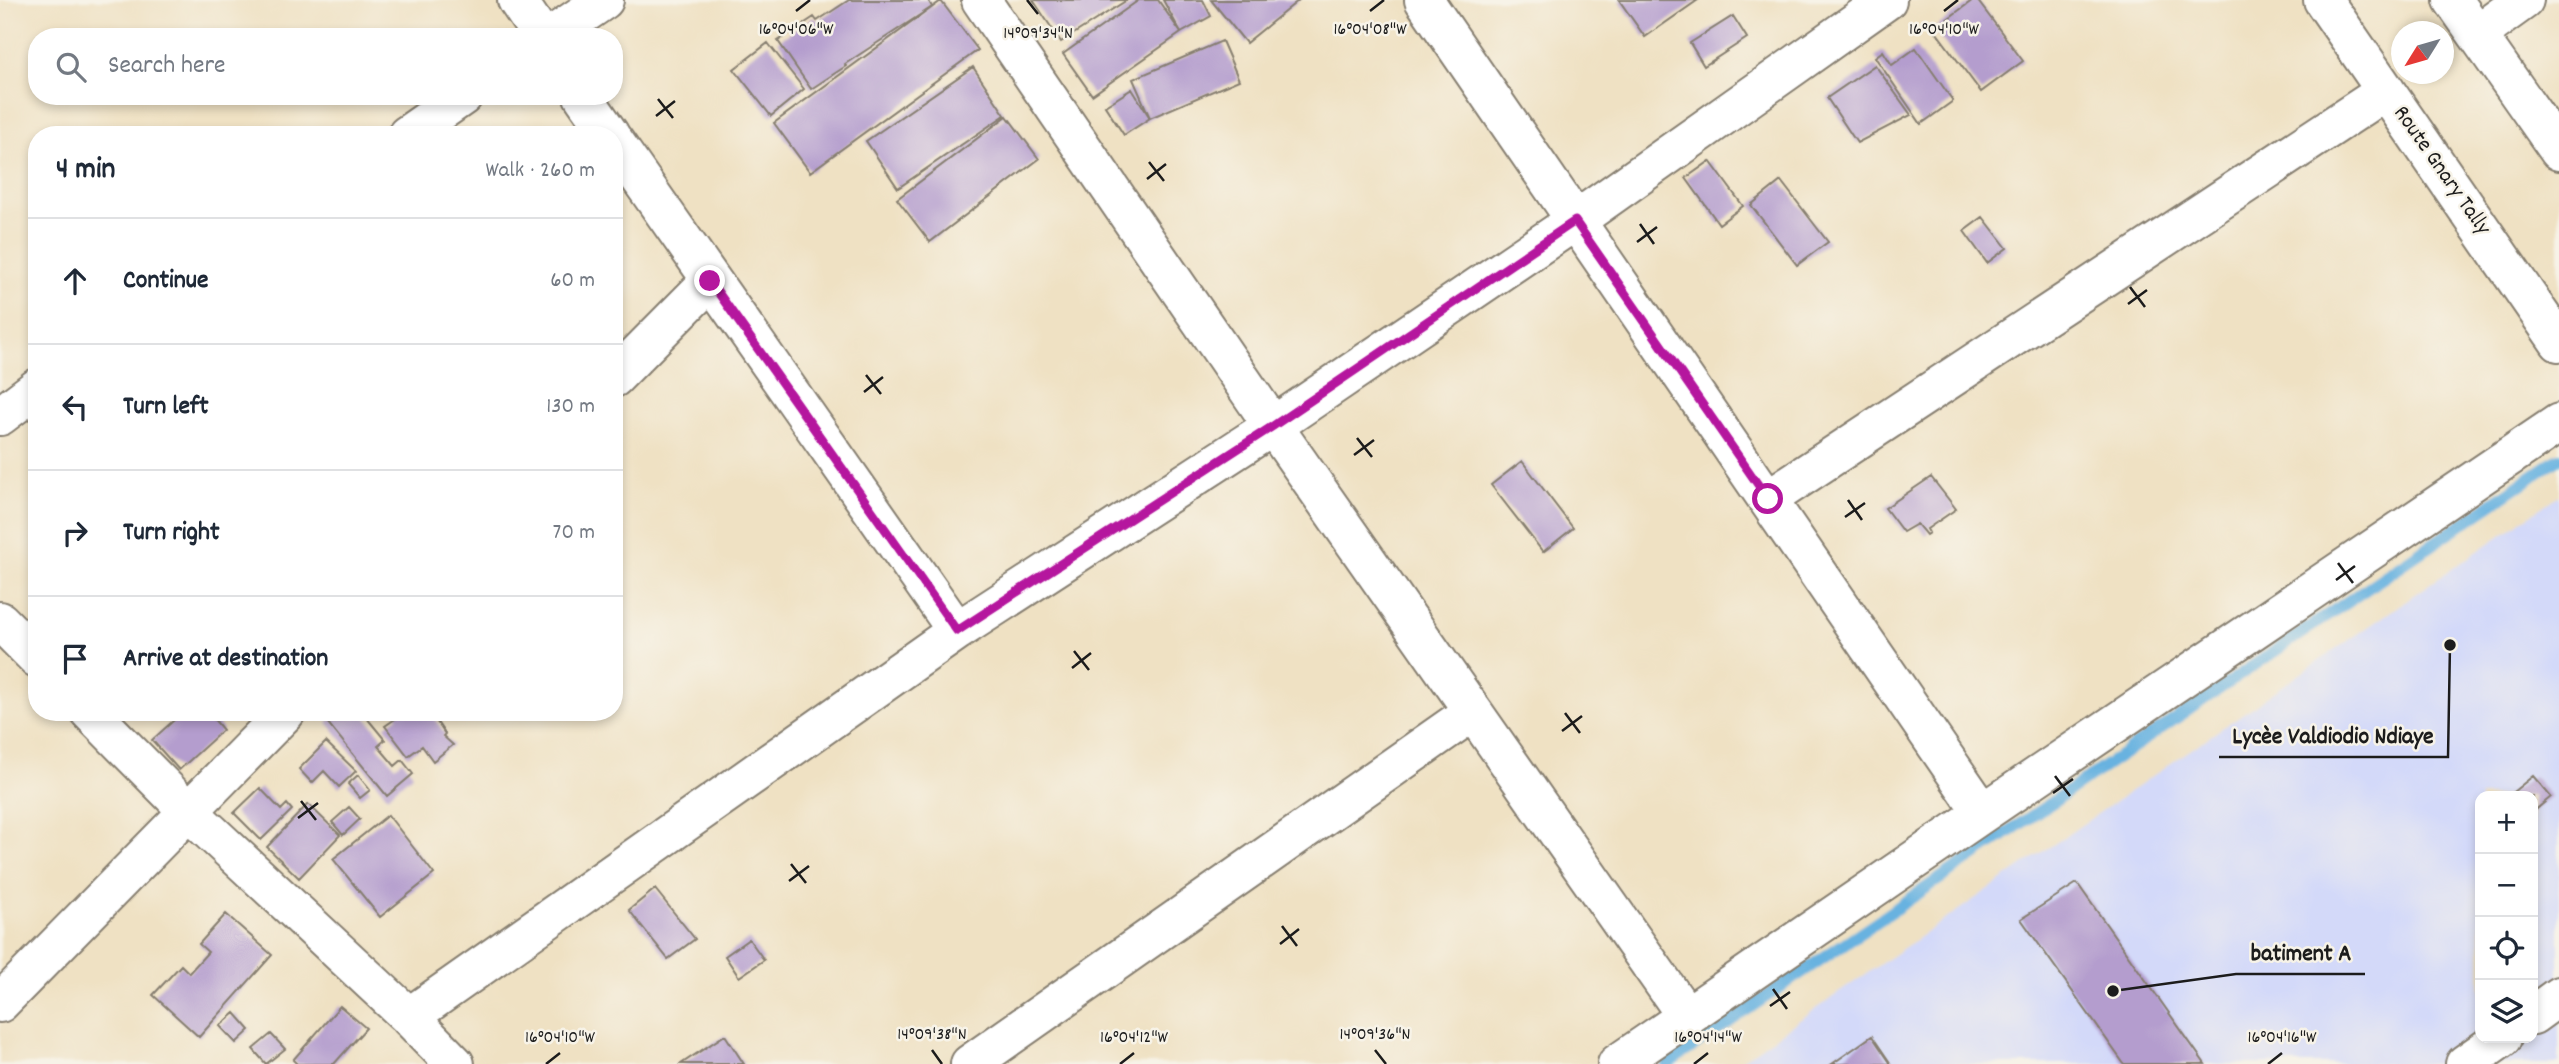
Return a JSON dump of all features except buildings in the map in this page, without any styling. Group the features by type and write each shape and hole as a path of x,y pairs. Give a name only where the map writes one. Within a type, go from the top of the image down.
{"street":[{"path":"517,0 536,28"},
{"path":"563,28 604,0"},
{"path":"981,0 1273,426 1687,1017"},
{"path":"1424,0 1983,813"},
{"path":"409,1017 957,631 1273,426 1575,221 1887,0"},
{"name":"Route Gnary Tally","path":"2323,0 2559,342"},
{"path":"2453,0 2559,151"},
{"path":"2477,34 2524,0"},
{"path":"1768,499 2386,91"},
{"path":"420,126 450,105"},
{"path":"589,105 604,126"},
{"path":"623,154 957,631"},
{"path":"623,369 710,281"},
{"path":"1617,1064 2559,424"},
{"path":"0,621 28,649"},
{"path":"970,1064 1472,712"},
{"path":"99,721 189,812 409,1017 455,1064"},
{"path":"0,1003 277,721"},
{"path":"2538,1012 2559,996"},
{"path":"2465,1064 2504,1048"}],"shaded area":[{"path":"2559,495 2559,1064 1736,1064"}],"waterway":[{"path":"1667,1064 2559,458"}],"place":[{"name":"Lycèe Valdiodio Ndiaye","path":"2450,645"},
{"name":"batiment A","path":"2113,991"}],"route":[{"path":"710,281 957,631 1273,426 1575,221 1768,499"}]}
